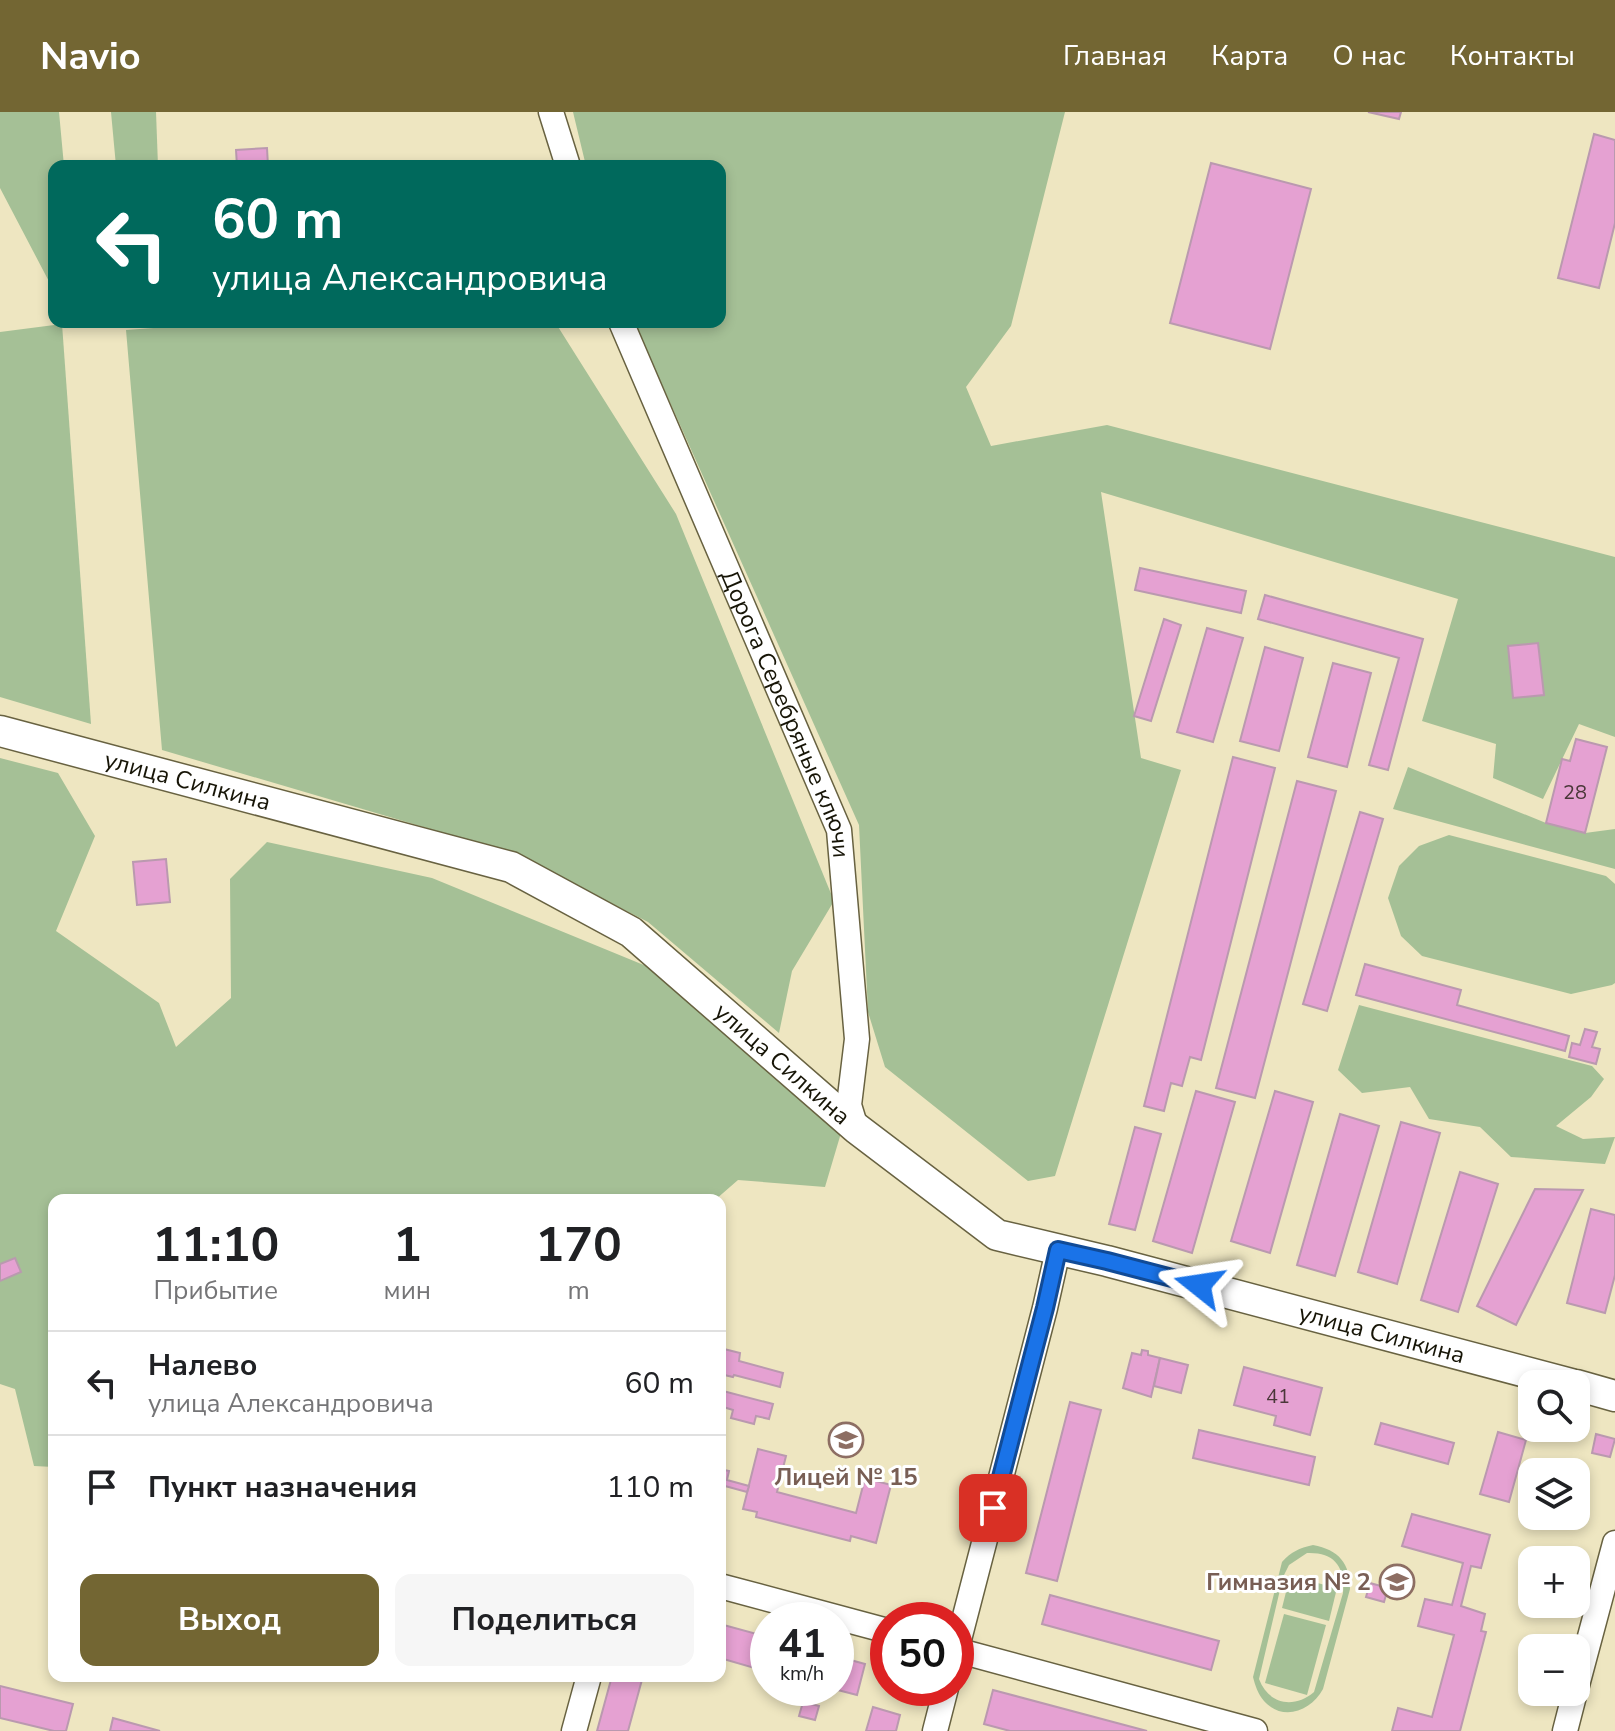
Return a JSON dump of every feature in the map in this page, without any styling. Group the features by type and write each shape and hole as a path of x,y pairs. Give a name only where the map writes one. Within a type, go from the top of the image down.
{"main road":[{"name":"улица Силкина","path":"0,731 511,867 631,932 856,1128 997,1235 1107,1261 1518,1370"},
{"name":"улица Силкина","path":"1590,1389 1615,1396"}],"street":[{"path":"551,112 566,160"},
{"name":"Дорога Серебряные ключи","path":"624,328 839,830 857,1039 849,1105 856,1128"},
{"path":"968,1602 1058,1250"},
{"path":"1590,1637 1615,1543"},
{"path":"726,1588 870,1626"},
{"path":"974,1655 1255,1731"},
{"path":"574,1731 587,1682"},
{"path":"935,1731 941,1706"},
{"path":"1565,1731 1572,1706"}],"green space":[{"path":"0,112 59,112 63,160 48,160 48,280 0,188"},
{"path":"111,112 156,112 158,160 115,160"},
{"path":"573,112 1065,112 1011,326 966,387 991,446 1107,425 1615,557 1615,737 1579,724 1543,799 1493,778 1496,744 1422,721 1458,599 1101,492 1141,758 1181,770 1055,1176 1028,1181 885,1067 868,1012 859,825 637,328 726,328 726,160 585,160"},
{"path":"48,326 62,328 91,724 0,697 0,332"},
{"path":"559,328 676,514 834,901 792,971 779,1033 648,922 515,854 162,750 126,330"},
{"path":"0,758 58,773 95,836 56,931 159,1003 176,1047 231,998 230,879 267,842 432,878 651,968 841,1133 825,1187 738,1180 722,1194 48,1194 48,1467 34,1466 15,1389 0,1384"},
{"path":"1408,767 1546,823 1585,833 1615,829 1615,869 1393,809"},
{"path":"1449,835 1606,876 1615,884 1615,983 1571,994 1422,956 1401,936 1388,898 1399,866 1419,846"},
{"path":"1359,1005 1592,1066 1604,1079 1591,1097 1556,1126 1583,1139 1615,1137 1605,1164 1511,1157 1480,1127 1429,1119 1410,1087 1362,1093 1338,1070"},
{"path":"1313,1545 1330,1550 1341,1559 1348,1572 1350,1589 1323,1689 1304,1708 1280,1711 1264,1701 1253,1677 1282,1562 1299,1549","holes":["1307,1553 1331,1558 1340,1569 1343,1593 1314,1692 1298,1701 1283,1702 1269,1694 1259,1679 1283,1577 1289,1565"]},
{"path":"1290,1576 1337,1588 1329,1621 1282,1608"},
{"path":"1284,1614 1326,1625 1307,1695 1265,1683"}],"building":[{"path":"1368,112 1401,112 1399,119"},
{"path":"1594,134 1615,140 1615,223 1599,288 1558,278"},
{"path":"267,148 268,160 237,160 236,150"},
{"path":"1211,163 1311,189 1270,349 1170,323"},
{"path":"1140,568 1246,591 1241,613 1135,590"},
{"path":"1265,595 1423,639 1388,770 1369,765 1399,658 1258,619"},
{"path":"1164,619 1181,625 1151,721 1134,716"},
{"path":"1207,628 1243,638 1213,742 1177,732"},
{"path":"1538,643 1544,695 1513,698 1508,646"},
{"path":"1265,647 1303,658 1279,751 1240,741"},
{"path":"1333,663 1371,673 1347,767 1308,757"},
{"path":"1576,739 1607,747 1585,833 1546,823 1562,759 1570,761"},
{"path":"1233,757 1275,768 1201,1060 1190,1057 1182,1086 1171,1083 1164,1111 1144,1106"},
{"path":"1297,781 1336,791 1255,1098 1216,1088"},
{"path":"1360,812 1383,819 1327,1011 1303,1004"},
{"path":"166,859 170,902 137,905 133,862"},
{"path":"1365,964 1461,990 1457,1005 1569,1036 1565,1051 1356,995"},
{"path":"1585,1029 1597,1032 1592,1047 1600,1049 1596,1064 1569,1057 1572,1043 1580,1045"},
{"path":"1196,1091 1235,1102 1192,1253 1153,1241"},
{"path":"1275,1091 1313,1102 1270,1253 1231,1241"},
{"path":"1340,1114 1379,1126 1335,1276 1297,1265"},
{"path":"1401,1122 1440,1133 1397,1284 1358,1272"},
{"path":"1135,1127 1161,1134 1135,1230 1109,1224"},
{"path":"1460,1172 1498,1184 1458,1312 1421,1300"},
{"path":"1535,1189 1583,1190 1516,1325 1477,1306"},
{"path":"1591,1209 1615,1215 1615,1275 1605,1313 1567,1303"},
{"path":"15,1258 21,1272 0,1281 0,1264"},
{"path":"726,1350 740,1353 739,1361 783,1373 780,1387 726,1375"},
{"path":"1142,1350 1160,1358 1151,1397 1123,1388 1132,1353 1141,1355"},
{"path":"1160,1358 1188,1365 1181,1393 1154,1386"},
{"path":"1244,1367 1322,1388 1310,1435 1274,1425 1276,1416 1234,1405"},
{"path":"726,1392 773,1404 769,1419 756,1416 754,1424 731,1418 733,1410 726,1408"},
{"path":"1070,1402 1101,1410 1057,1581 1026,1573"},
{"path":"1381,1423 1454,1443 1448,1464 1375,1444"},
{"path":"1199,1430 1315,1457 1309,1485 1193,1458"},
{"path":"1498,1432 1518,1438 1518,1442 1525,1442 1521,1458 1518,1458 1509,1502 1480,1494"},
{"path":"1596,1434 1615,1439 1610,1457 1592,1453"},
{"path":"758,1449 786,1456 777,1492 856,1513 865,1478 891,1485 876,1543 851,1536 850,1541 756,1517 757,1512 743,1509"},
{"path":"726,1470 729,1471 727,1480 749,1486 747,1492 726,1486"},
{"path":"1412,1514 1490,1535 1481,1568 1471,1566 1461,1606 1485,1614 1481,1631 1486,1632 1460,1731 1392,1731 1398,1708 1432,1717 1454,1635 1418,1626 1425,1599 1452,1605 1463,1563 1402,1546"},
{"path":"1370,1583 1388,1588 1384,1602 1366,1597"},
{"path":"1050,1595 1219,1641 1211,1670 1042,1624"},
{"path":"726,1626 750,1632 750,1667 726,1660"},
{"path":"854,1661 865,1664 857,1695 854,1694"},
{"path":"610,1682 641,1682 628,1731 597,1731"},
{"path":"0,1686 73,1704 66,1731 0,1718"},
{"path":"993,1690 1147,1731 1010,1731 984,1724"},
{"path":"802,1706 819,1706 815,1720 799,1716"},
{"path":"873,1707 900,1715 896,1731 866,1731"},
{"path":"113,1718 160,1731 110,1731"}],"place":[{"name":"Лицей № 15","path":"846,1440"},
{"name":"Гимназия № 2","path":"1397,1582"}],"route":[{"path":"993,1508 1058,1250 1199,1285"}]}
